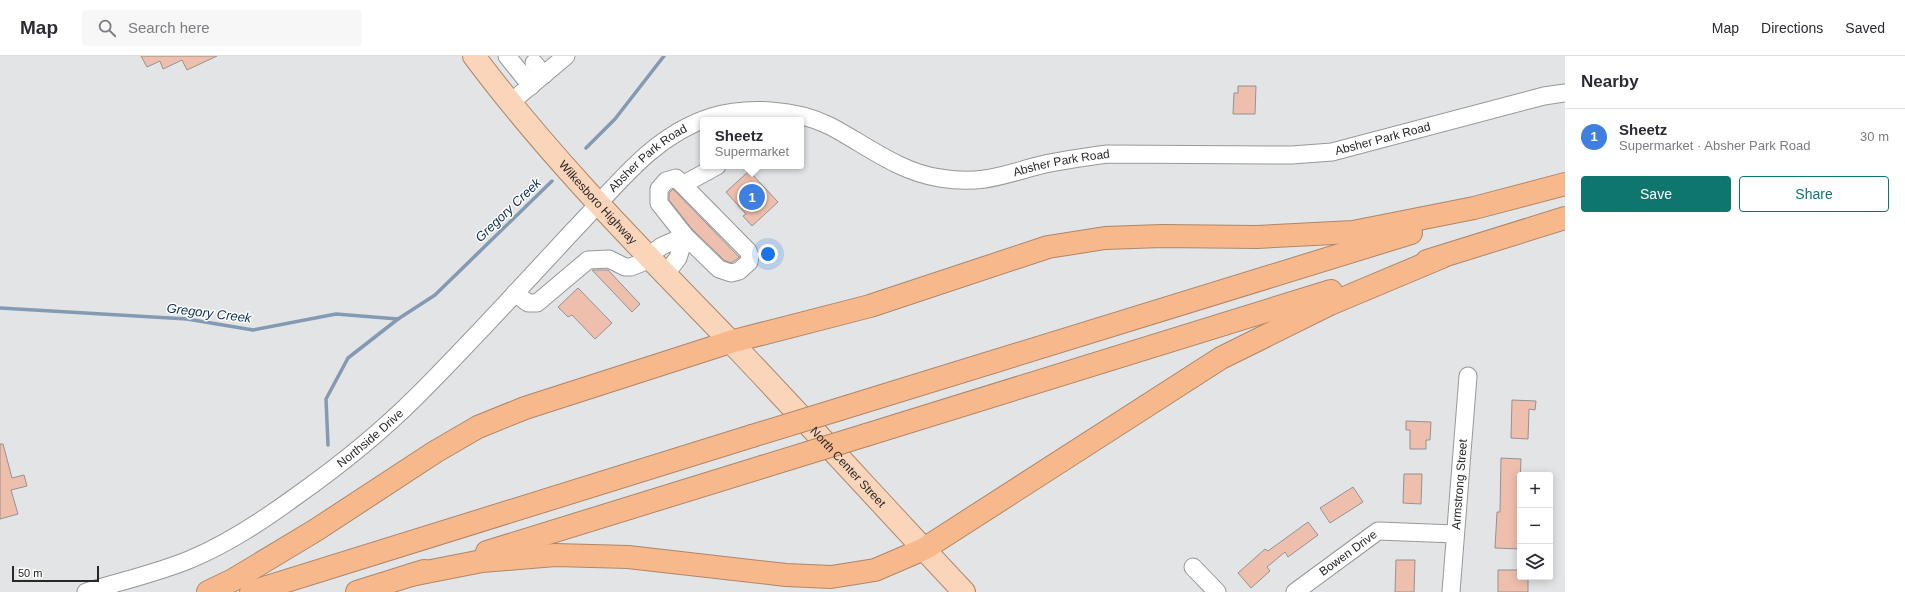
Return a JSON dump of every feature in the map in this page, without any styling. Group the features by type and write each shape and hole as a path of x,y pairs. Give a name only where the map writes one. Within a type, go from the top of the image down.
{"highway":[{"path":"208,592 233,580 316,530 435,452 478,427 525,408 730,342 870,306 1048,247 1104,238 1162,236 1257,237 1353,232 1474,208 1565,185"},
{"path":"251,592 1565,185"},
{"path":"357,592 1565,218"},
{"path":"411,575 482,561 555,555 628,557 786,575 830,577 875,570 924,550 1221,358 1330,304 1442,257"}],"main road":[{"name":"Wilkesboro Highway","path":"477,57 510,103 599,205 730,342"},
{"name":"North Center Street","path":"730,342 964,592"}],"street":[{"path":"507,56 531,86"},
{"path":"510,103 531,86 550,63"},
{"name":"Absher Park Road","path":"804,117 827,125 913,173 967,181 991,180 1052,163 1079,157 1107,154 1292,155 1332,152 1544,96 1565,93"},
{"name":"Absher Park Road","path":"710,117 746,115 766,111 804,117"},
{"name":"Absher Park Road","path":"599,205 630,168 658,145 700,121"},
{"path":"684,184 712,169"},
{"path":"676,178 684,184 748,250 750,256 749,262 739,271 731,273 719,269 685,236 659,203 659,189 666,182 676,178"},
{"name":"Northside Drive","path":"86,592 188,560 231,540 270,515 325,476 373,438 418,395 599,205"},
{"path":"650,258 678,258 685,236"},
{"path":"514,293 528,303 537,303 588,260 603,259 613,261 624,267 631,267 650,258 662,246 685,236"},
{"name":"Armstrong Street","path":"1451,592 1468,376"},
{"name":"Bowen Drive","path":"1295,592 1378,531 1455,534"},
{"path":"1193,567 1217,592"}],"building":[{"path":"141,56 217,56 187,70 182,60 163,69 160,61 147,67"},
{"path":"1238,86 1256,86 1255,114 1233,114 1234,93 1238,93"},
{"path":"749,171 778,202 752,226 743,216 746,214 726,192"},
{"path":"673,189 740,257 731,263 724,260 692,229 669,200 669,193"},
{"path":"592,270 608,270 640,304 632,312"},
{"path":"578,288 612,323 595,339 572,315 568,317 558,307"},
{"path":"1512,400 1536,401 1535,410 1529,409 1528,439 1511,438"},
{"path":"1406,421 1431,422 1430,440 1426,440 1426,449 1410,449 1410,430 1406,430"},
{"path":"0,444 3,444 12,478 24,475 27,486 11,490 18,514 0,519"},
{"path":"1501,458 1521,459 1520,472 1517,472 1517,549 1495,548 1497,512 1500,512"},
{"path":"1404,474 1422,474 1421,504 1403,503"},
{"path":"1353,487 1363,502 1330,523 1320,508"},
{"path":"1308,522 1318,535 1288,557 1285,552 1267,567 1270,571 1251,588 1238,573 1265,549 1268,551"},
{"path":"1396,560 1415,560 1414,592 1395,592"},
{"path":"1498,570 1517,570 1517,580 1528,580 1528,592 1498,592"}],"waterway":[{"name":"Gregory Creek","path":"586,148 615,119 664,56"},
{"name":"Gregory Creek","path":"0,308 187,319 253,330 336,314 398,319 435,295 552,181"},
{"path":"328,445 326,399 348,358 398,319"}],"place":[{"name":"Sheetz","path":"752,197"}]}
